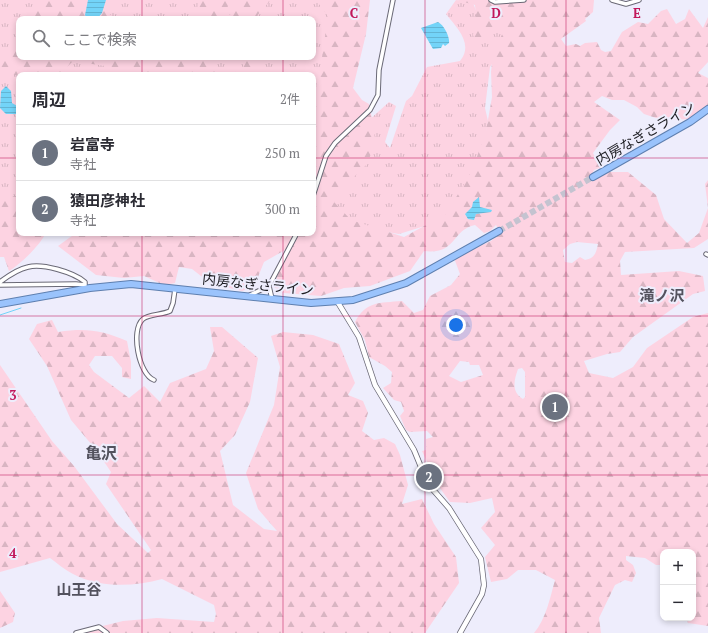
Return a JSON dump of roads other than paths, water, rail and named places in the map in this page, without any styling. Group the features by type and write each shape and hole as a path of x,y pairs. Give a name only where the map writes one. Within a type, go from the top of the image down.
{"highway":[{"name":"内房なぎさライン","path":"593,178 690,122 708,109"},
{"name":"内房なぎさライン","path":"0,304 87,286 131,284 312,303 352,300 374,295 406,283 499,231"}],"street":[{"path":"316,187 326,156 334,143 370,110 378,95 379,70 393,0"},
{"path":"491,0 495,2 524,0"},
{"path":"612,0 626,4 639,0"},
{"path":"246,296 269,286 295,236"},
{"path":"0,282 29,266 57,269 80,278 87,286"},
{"path":"0,286 87,286"},
{"path":"269,286 272,299"},
{"path":"154,380 147,377 142,368 136,332 141,321 145,318 170,311 174,304 174,288"},
{"path":"337,301 359,338 375,385 414,450 428,484 449,508 480,559 484,582 482,594 460,633"},
{"path":"76,633 98,627 107,633"}],"water":[{"path":"88,0 106,0 100,16 85,15"},
{"path":"438,22 446,31 449,38 449,43 445,46 443,44 441,48 433,49 421,28"},
{"path":"6,86 11,91 12,103 16,105 16,114 6,114 0,108 1,91"},
{"path":"479,197 480,207 492,210 491,212 476,214 474,220 468,219 465,214 472,207 473,202"}],"waterway":[{"path":"0,315 21,308"}],"tunnel":[{"path":"499,231 593,177"}],"place":[{"name":"岩富寺","path":"555,407"},
{"name":"猿田彦神社","path":"429,477"}],"district":[{"name":"滝ノ沢","path":"662,295"},
{"name":"亀沢","path":"101,453"},
{"name":"山王谷","path":"79,589"}]}
